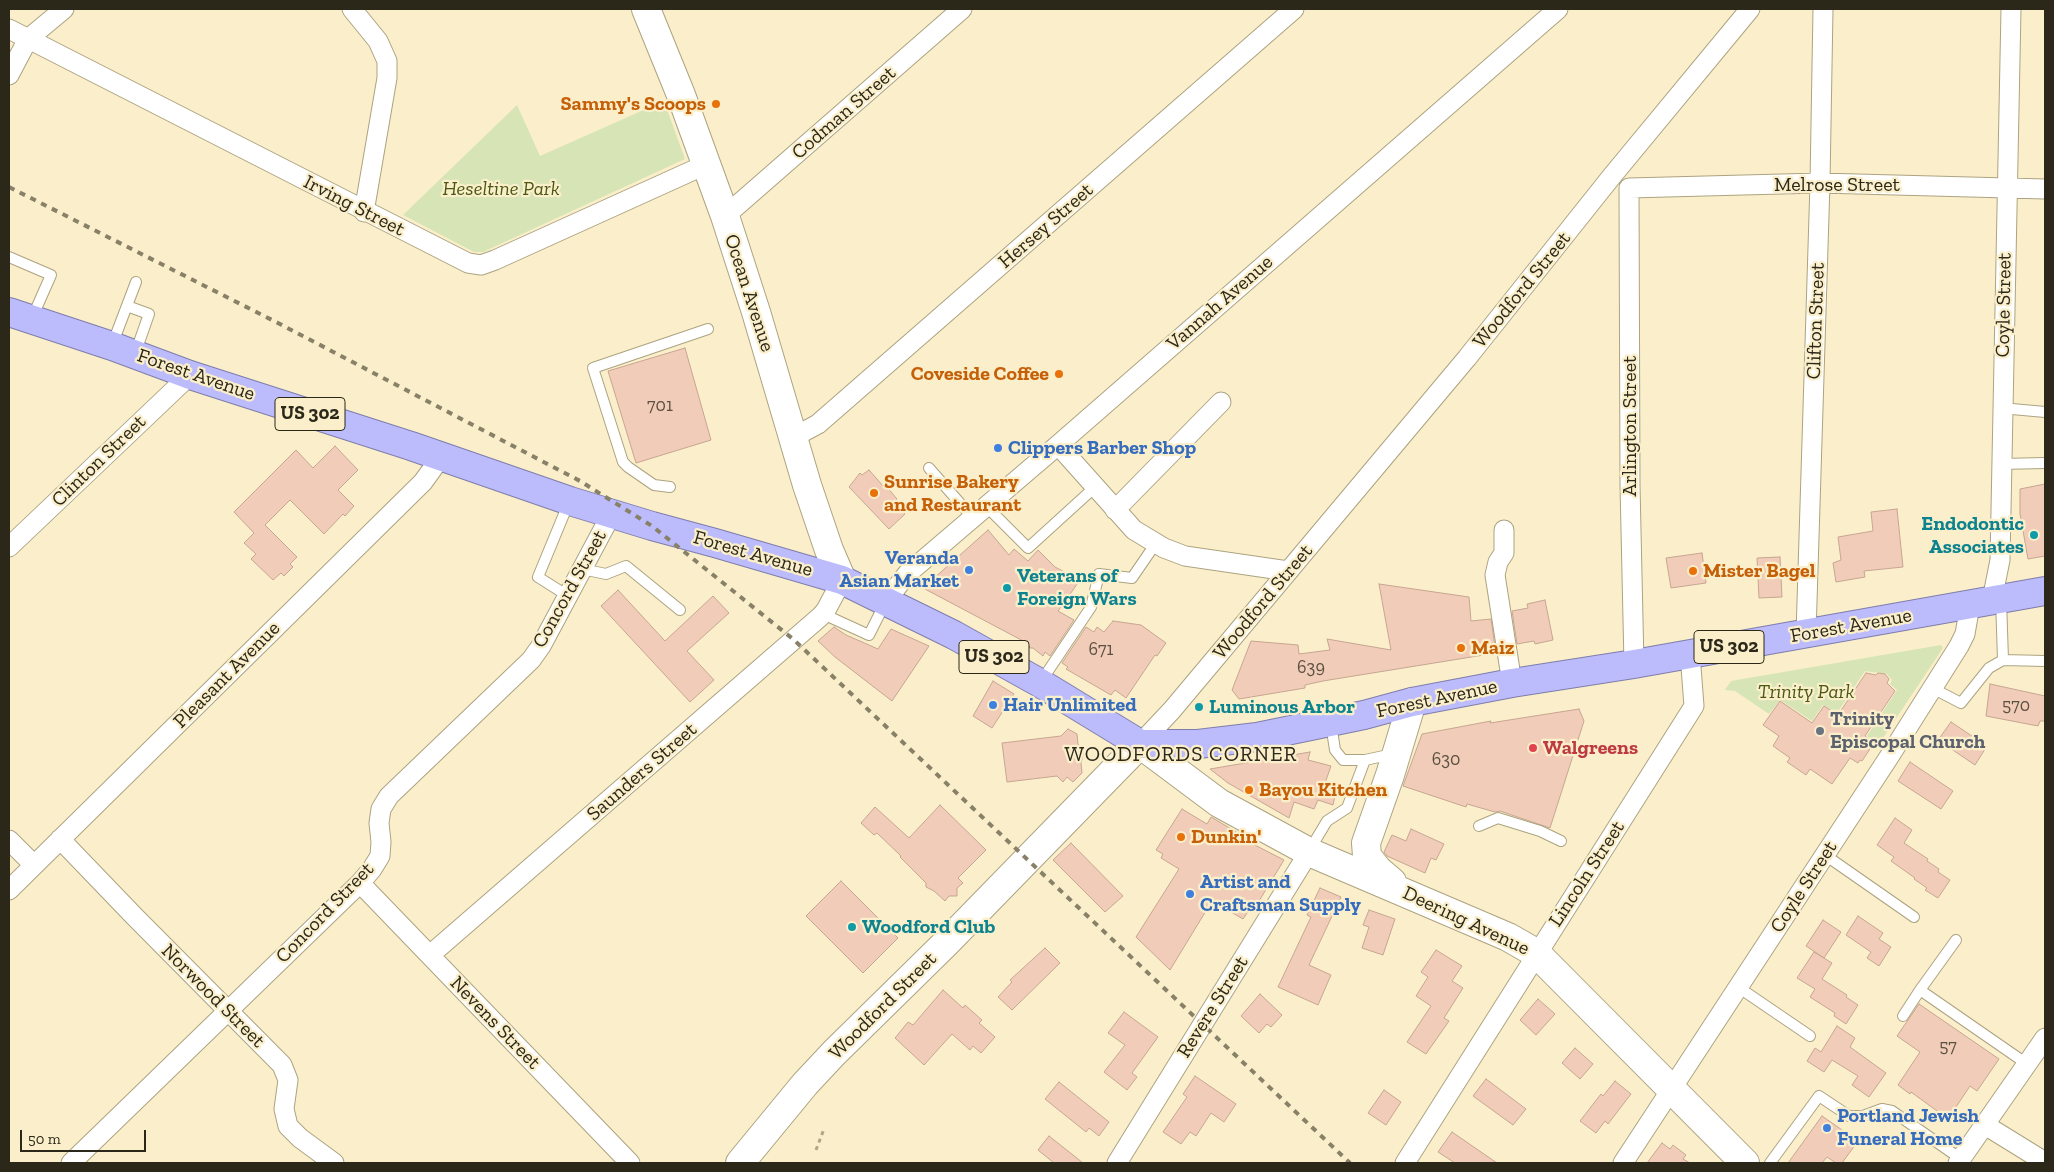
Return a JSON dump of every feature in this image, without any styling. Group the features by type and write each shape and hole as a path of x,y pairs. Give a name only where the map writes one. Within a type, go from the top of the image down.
{"highway":[{"name":"Forest Avenue","path":"20,316 123,350 190,375 570,501 842,580 954,635 1040,683 1140,744 1205,744 1257,737 1331,722 1412,702 1512,683 1634,664 2045,591"}],"main road":[{"name":"Ocean Avenue","path":"646,9 707,164 725,216 756,312 807,485 829,550 842,580"},
{"path":"1402,891 1378,870 1367,856 1366,843 1397,754 1412,702"},
{"name":"Deering Avenue","path":"1140,744 1219,803 1309,852 1508,936 1536,953 1745,1163"},
{"name":"Woodford Street","path":"740,1163 834,1053 982,907 1140,744"}],"street":[{"path":"9,75 28,39 64,9"},
{"path":"352,9 378,41 387,60 388,78 364,212"},
{"name":"Codman Street","path":"725,216 962,9"},
{"name":"Hersey Street","path":"794,437 818,424 1294,9"},
{"name":"Vannah Avenue","path":"886,600 901,579 1558,9"},
{"name":"Woodford Street","path":"1140,744 1172,710 1467,358 1612,176 1750,9"},
{"name":"Clifton Street","path":"1806,634 1820,183 1823,9"},
{"name":"Coyle Street","path":"1623,1163 1825,855 1965,634 1988,601 2000,560 2000,464 2011,9"},
{"name":"Irving Street","path":"9,29 456,259 481,265 707,164"},
{"path":"1612,176 1629,188"},
{"name":"Melrose Street","path":"1629,188 1820,183 2045,189"},
{"name":"Arlington Street","path":"1629,188 1630,485 1634,664"},
{"name":"Clinton Street","path":"9,547 190,375"},
{"path":"1115,510 1221,402"},
{"path":"1058,444 1134,530 1156,544 1185,556 1288,571"},
{"name":"Pleasant Avenue","path":"9,890 423,482 441,457"},
{"name":"Concord Street","path":"71,1163 360,883 380,856 380,809 389,796 525,666 541,646 612,513"},
{"path":"1504,530 1504,553 1498,562 1495,575 1512,683"},
{"name":"Saunders Street","path":"430,954 823,614 842,580"},
{"name":"Lincoln Street","path":"1404,1163 1694,706 1690,654"},
{"name":"Norwood Street","path":"60,839 282,1065 288,1080 284,1109 288,1126 300,1138 334,1163"},
{"path":"9,840 34,865"},
{"name":"Revere Street","path":"1117,1163 1309,852"},
{"name":"Nevens Street","path":"360,883 630,1163"},
{"path":"1960,1161 2045,1038"},
{"path":"1985,1125 2045,1162"}],"lane":[{"path":"9,258 51,275 20,316"},
{"path":"123,350 126,306 136,282"},
{"path":"123,350 149,314 126,306"},
{"path":"670,488 654,484 623,462 593,368 708,329"},
{"path":"2002,408 2045,412"},
{"path":"2000,464 2045,463"},
{"path":"929,468 980,512 1028,548 1095,487"},
{"path":"568,596 538,577 570,501"},
{"path":"1040,683 1091,607 1099,574 1132,578 1156,544"},
{"path":"582,569 606,574 626,566 680,610"},
{"path":"823,614 869,635 886,600"},
{"path":"1988,601 2003,660"},
{"path":"1932,688 1961,703 1989,668 2003,660 2045,661"},
{"path":"1331,722 1335,750 1343,760 1364,760 1397,754"},
{"path":"1309,852 1327,821 1347,808 1364,760"},
{"path":"1478,826 1498,818 1540,831 1561,841"},
{"path":"1825,855 1914,917"},
{"path":"1903,1016 1956,940"},
{"path":"1738,987 1810,1036"},
{"path":"1920,990 2027,1064"},
{"path":"1770,1163 1819,1096 1849,1116 1863,1116 1882,1109 1892,1111 1960,1161"}],"path":[{"path":"816,1150 824,1129"}],"green space":[{"name":"Heseltine Park","path":"664,101 685,159 483,252 474,252 403,215 517,105 540,156"},
{"name":"Trinity Park","path":"1941,645 1943,648 1879,744 1867,736 1897,690 1890,684 1892,680 1887,674 1865,671 1837,713 1823,705 1812,721 1780,700 1769,714 1735,691 1725,690 1731,681"}],"building":[{"path":"685,348 711,440 636,463 608,371"},
{"path":"335,446 358,470 338,490 354,506 345,516 343,514 324,534 290,500 265,525 297,557 290,564 293,567 284,576 281,573 273,580 251,559 256,554 244,543 254,533 234,512 296,450 313,468"},
{"name":"Sunrise Bakery and Restaurant","path":"869,470 897,499 893,503 905,514 889,529 849,487 860,473 862,475"},
{"name":"Endodontic Associates","path":"2045,484 2045,556 2028,559 2020,514 2020,489"},
{"path":"1897,509 1903,567 1864,571 1865,577 1836,582 1833,563 1841,560 1838,537 1873,531 1871,512"},
{"path":"988,530 1009,555 1014,549 1028,561 1038,550 1055,567 1080,580 1058,611 1074,620 1050,656 1045,652 1043,656 1033,648 1030,648 1027,643 923,588"},
{"path":"1702,553 1706,583 1671,588 1666,558"},
{"path":"1780,557 1782,597 1759,598 1757,558"},
{"path":"1379,584 1469,597 1471,621 1491,619 1496,653 1323,681 1305,685 1305,688 1239,699 1232,690 1251,641 1298,645 1299,654 1330,650 1327,639 1391,650"},
{"path":"618,590 665,641 713,596 729,613 687,651 714,680 690,702 601,606"},
{"path":"1545,600 1553,640 1535,644 1534,641 1517,644 1512,611 1528,608 1527,604"},
{"path":"1113,621 1141,625 1166,643 1157,656 1155,655 1126,698 1115,690 1111,695 1066,669 1068,667 1062,663 1086,627 1094,632 1097,627 1104,632"},
{"path":"834,627 846,635 878,649 891,629 929,646 892,701 835,657 818,641"},
{"name":"Trinity Episcopal Church","path":"1866,673 1885,674 1889,679 1887,683 1895,691 1865,736 1874,743 1862,761 1860,760 1858,763 1850,758 1832,784 1810,769 1806,775 1787,762 1790,758 1773,746 1779,736 1763,725 1780,701 1812,723 1824,706 1838,715"},
{"name":"Hair Unlimited","path":"993,681 1014,694 992,728 973,716"},
{"path":"1990,684 2045,696 2045,721 2040,721 2038,726 1986,716"},
{"path":"1579,709 1584,721 1550,828 1500,811 1495,812 1467,804 1466,807 1403,786 1422,734 1491,721 1490,723"},
{"path":"1951,722 1987,746 1975,765 1938,740"},
{"path":"1068,729 1077,734 1078,744 1084,751 1081,763 1082,773 1073,782 1067,777 1063,782 1057,776 1007,782 1002,743 1061,736"},
{"path":"1310,752 1308,760 1331,766 1324,786 1336,791 1333,805 1318,800 1314,809 1294,802 1289,818 1228,783 1210,769"},
{"path":"1910,762 1953,791 1941,809 1898,781"},
{"path":"940,805 986,850 958,878 963,883 957,888 957,896 949,896 945,901 934,891 926,887 926,883 877,833 874,835 861,823 875,807 909,838"},
{"name":"Artist and Craftsman Supply","path":"1182,809 1207,824 1211,817 1250,840 1249,842 1284,860 1256,906 1253,904 1243,919 1212,901 1170,970 1136,937 1179,869 1161,858 1163,854 1156,850"},
{"path":"1895,818 1912,830 1904,843 1928,859 1927,861 1939,869 1938,872 1950,880 1938,898 1925,890 1927,888 1891,861 1894,857 1877,845"},
{"path":"1411,829 1444,844 1436,860 1431,858 1425,873 1387,856 1384,852 1392,835 1406,841"},
{"path":"1071,843 1123,896 1105,912 1053,860"},
{"name":"Woodford Club","path":"841,881 898,938 863,973 806,916"},
{"path":"1320,888 1341,897 1309,965 1331,975 1318,1005 1278,987 1311,917 1307,915"},
{"path":"1369,910 1395,919 1383,955 1362,948 1369,927 1363,925"},
{"path":"1858,916 1883,933 1879,939 1891,947 1879,966 1867,958 1871,952 1846,935"},
{"path":"1823,920 1841,932 1824,958 1806,946"},
{"path":"1045,948 1060,963 1012,1010 998,997 1012,982 1010,980"},
{"path":"1436,950 1462,966 1452,981 1463,988 1444,1018 1449,1021 1426,1054 1407,1042 1431,1006 1416,996 1428,977 1421,972"},
{"path":"1814,952 1832,963 1822,979 1847,995 1846,997 1858,1005 1846,1024 1834,1016 1835,1013 1810,997 1815,989 1797,978"},
{"path":"943,990 963,1008 965,1005 982,1020 979,1023 995,1037 981,1053 973,1046 970,1050 952,1034 924,1065 895,1038 908,1022 913,1025"},
{"path":"1260,994 1282,1015 1271,1027 1267,1024 1259,1033 1241,1016"},
{"path":"1538,999 1555,1014 1536,1035 1520,1020"},
{"path":"1919,1004 1999,1059 1977,1091 1970,1086 1948,1119 1911,1092 1910,1094 1898,1085 1920,1052 1897,1036"},
{"path":"1124,1012 1158,1037 1132,1073 1137,1077 1127,1090 1104,1072 1125,1045 1108,1033"},
{"path":"1837,1026 1855,1038 1850,1047 1886,1073 1869,1097 1852,1085 1858,1076 1832,1060 1824,1072 1807,1061 1815,1048 1821,1052"},
{"path":"1575,1048 1593,1064 1580,1079 1562,1063"},
{"path":"1195,1076 1236,1104 1224,1122 1211,1113 1196,1136 1190,1132 1181,1144 1163,1132 1187,1097 1183,1094"},
{"path":"1486,1079 1526,1109 1513,1125 1473,1096"},
{"path":"1615,1081 1631,1094 1608,1124 1605,1121 1596,1133 1580,1121 1601,1094 1603,1096"},
{"path":"1059,1082 1109,1122 1099,1136 1089,1128 1086,1132 1045,1099"},
{"path":"1384,1090 1401,1102 1386,1125 1368,1113"},
{"name":"Portland Jewish Funeral Home","path":"1822,1116 1858,1141 1842,1163 1836,1163 1827,1157 1822,1163 1788,1163"},
{"path":"1452,1132 1497,1163 1455,1163 1438,1152"},
{"path":"1049,1136 1083,1163 1054,1163 1038,1150"},
{"path":"1662,1143 1670,1149 1673,1145 1686,1155 1683,1159 1690,1163 1647,1163"}],"railway":[{"path":"9,187 278,323 580,481 652,526 793,639 1350,1163"}],"place":[{"name":"Sammy's Scoops","path":"716,104"},
{"name":"Coveside Coffee","path":"1059,374"},
{"name":"Clippers Barber Shop","path":"998,448"},
{"name":"Sunrise Bakery and Restaurant","path":"874,493"},
{"name":"Endodontic Associates","path":"2034,535"},
{"name":"Veranda Asian Market","path":"969,570"},
{"name":"Mister Bagel","path":"1693,571"},
{"name":"Veterans of Foreign Wars","path":"1007,588"},
{"name":"Maiz","path":"1461,648"},
{"name":"Hair Unlimited","path":"993,705"},
{"name":"Luminous Arbor","path":"1199,707"},
{"name":"Trinity Episcopal Church","path":"1820,731"},
{"name":"Walgreens","path":"1533,748"},
{"name":"Bayou Kitchen","path":"1249,790"},
{"name":"Dunkin'","path":"1181,837"},
{"name":"Artist and Craftsman Supply","path":"1190,894"},
{"name":"Woodford Club","path":"852,927"},
{"name":"Portland Jewish Funeral Home","path":"1827,1128"}],"district":[{"name":"WOODFORDS CORNER","path":"1181,755"}]}
